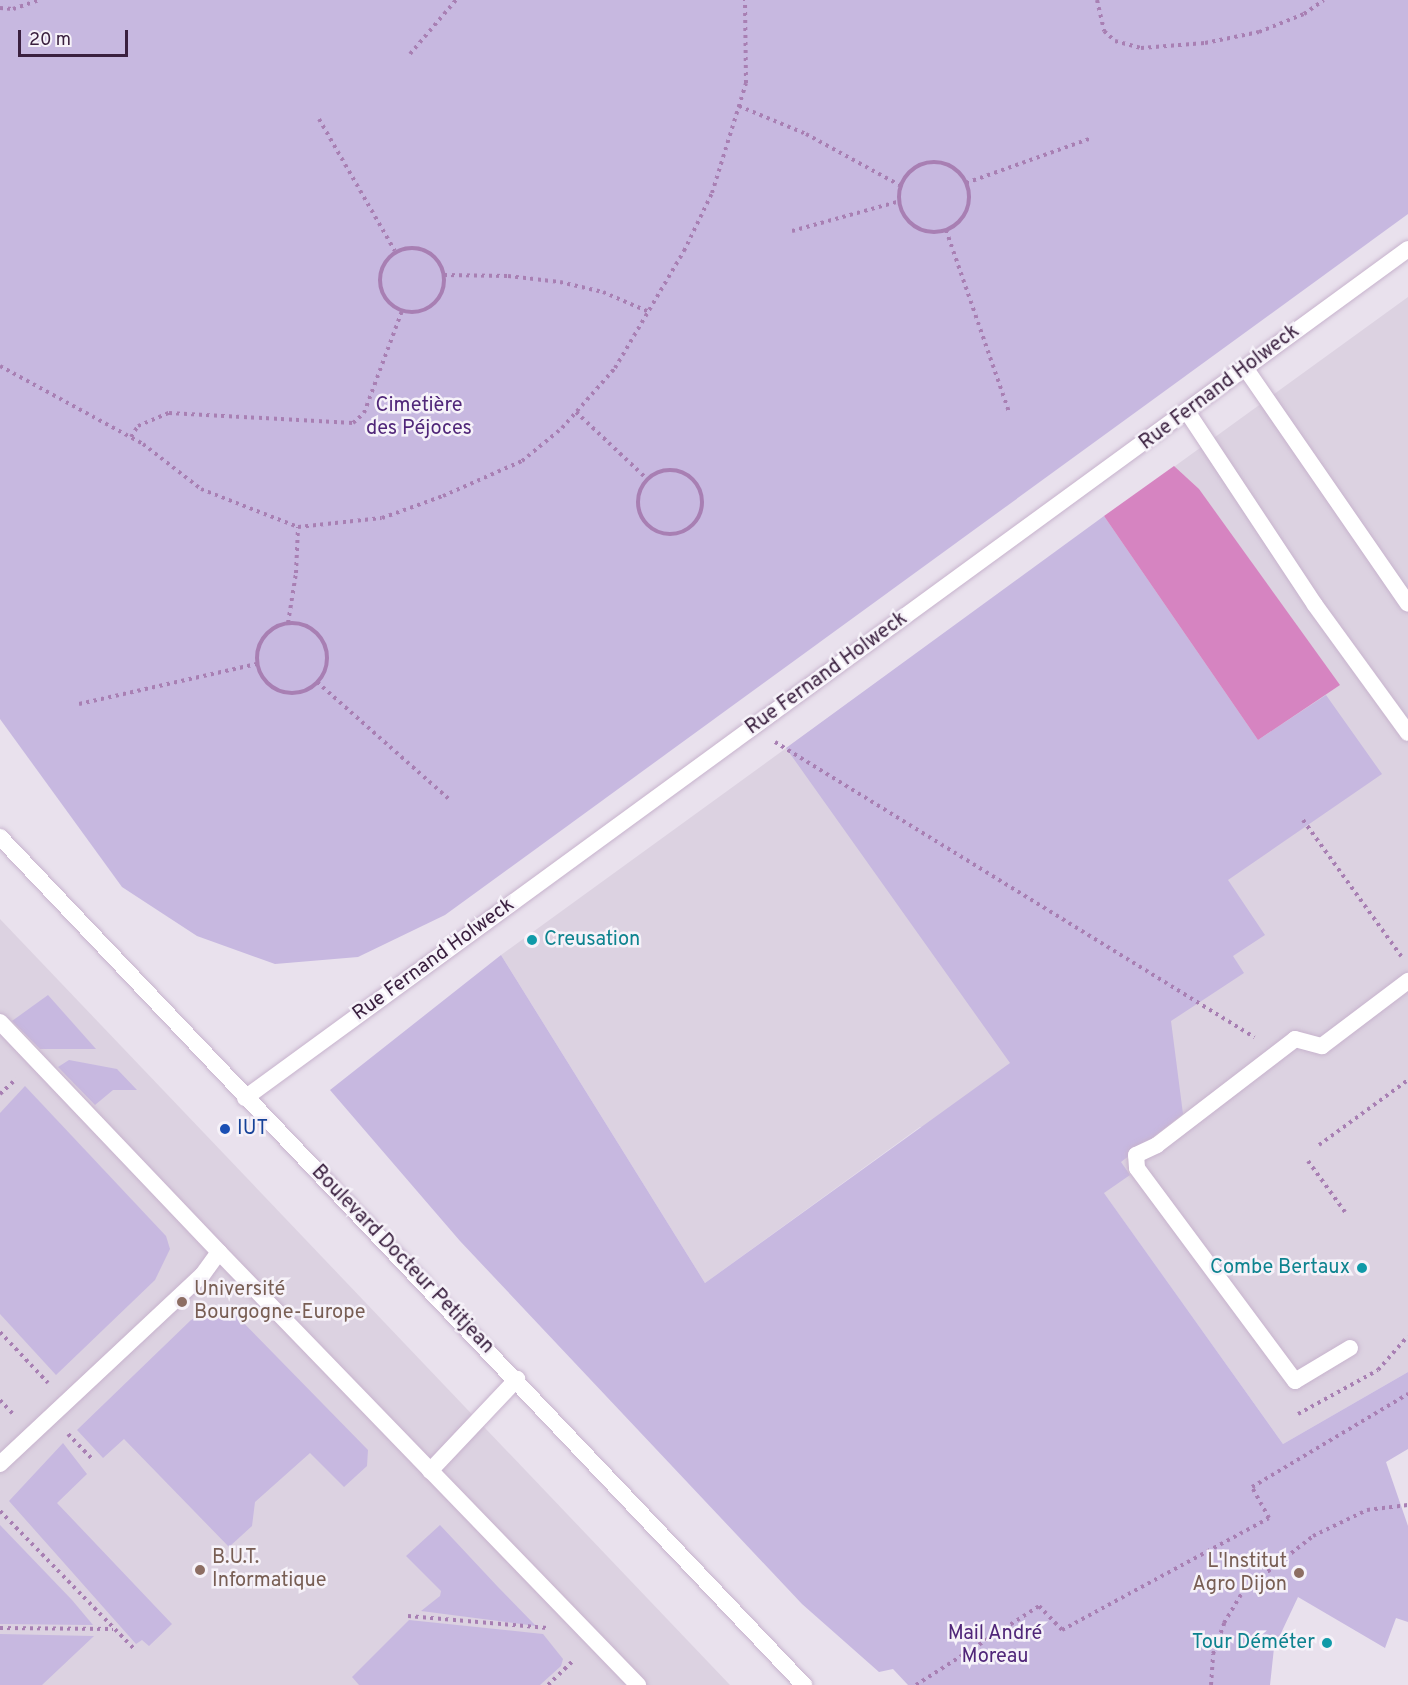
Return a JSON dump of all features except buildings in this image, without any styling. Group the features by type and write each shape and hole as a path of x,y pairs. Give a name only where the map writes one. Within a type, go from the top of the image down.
{"street":[{"name":"Rue Fernand Holweck","path":"245,1098 1188,413 1408,249"},
{"path":"1246,369 1408,604"},
{"path":"1188,413 1315,605 1408,733"},
{"name":"Boulevard Docteur Petitjean","path":"0,837 245,1098 517,1379 804,1685"},
{"path":"1350,1348 1295,1381 1137,1168 1136,1155 1157,1145 1295,1039 1322,1046 1408,981"},
{"path":"0,1022 638,1685"},
{"path":"0,1464 202,1275 219,1252"},
{"path":"430,1471 517,1379"}],"path":[{"path":"0,8 13,9 39,0"},
{"path":"410,54 456,0"},
{"path":"0,366 131,437 201,489 298,527 382,518 443,496 522,461 576,412 615,368 649,312 712,193 746,83 745,0"},
{"path":"1097,0 1104,30 1115,41 1141,48 1205,43 1259,32 1304,14 1324,0"},
{"path":"739,106 806,134 901,186"},
{"path":"319,119 395,251"},
{"path":"966,183 1089,139"},
{"path":"927,163 950,166 966,183 968,207 963,217 946,231 923,231 913,226 905,218 900,201 901,186 907,175 927,163"},
{"path":"792,231 900,201"},
{"path":"946,231 1008,412"},
{"path":"416,247 426,250 441,265 444,275 444,285 433,305 424,310 402,311 392,306 380,288 382,267 395,251 416,247"},
{"path":"444,275 560,282 603,292 649,312"},
{"path":"131,437 138,426 169,413 353,423 364,413 402,311"},
{"path":"576,412 647,479"},
{"path":"665,470 676,470 694,480 700,489 701,510 689,528 669,534 650,527 642,519 638,498 647,479 665,470"},
{"path":"288,623 296,573 298,527"},
{"path":"288,623 311,629 326,647 324,671 317,682 297,693 285,692 266,682 257,664 261,640 278,625 288,623"},
{"path":"79,704 257,664"},
{"path":"317,682 449,799"},
{"path":"752,728 1278,1052"},
{"path":"1303,820 1408,966"},
{"path":"1319,1145 1408,1080"},
{"path":"1308,1161 1345,1212"},
{"path":"0,1332 51,1386"},
{"path":"1298,1414 1378,1371 1408,1336"},
{"path":"915,1685 1039,1606 1062,1630 1269,1518 1252,1486 1408,1394"},
{"path":"0,1400 17,1418"},
{"path":"1210,1685 1213,1654 1224,1623 1244,1590 1313,1536 1367,1510 1408,1505"},
{"path":"0,1511 134,1648"},
{"path":"408,1616 586,1632"},
{"path":"0,1628 113,1629"},
{"path":"548,1685 586,1632"}],"shaded area":[{"path":"1408,297 1408,1372 1283,1444 1051,1119 920,1127 705,1283 501,955"},
{"path":"1174,466 1199,489 1340,685 1258,740 1104,516"},
{"name":"Université Bourgogne-Europe","path":"0,919 730,1685 0,1685"}],"green space":[{"name":"Cimetière des Péjoces","path":"0,0 1408,0 1408,214 445,915 358,957 275,964 197,936 122,887 0,719"},
{"name":"Mail André Moreau","path":"1104,516 1258,740 1326,695 1382,774 1228,880 1265,935 1233,956 1244,973 1171,1021 1183,1114 1121,1162 1130,1175 1104,1193 1283,1444 1408,1372 1408,1449 1386,1462 1408,1526 1408,1622 1396,1618 1385,1648 1298,1597 1274,1648 1270,1685 908,1685 893,1669 879,1672 802,1604 460,1241 330,1090 501,955 705,1283 1010,1063 786,748"},
{"path":"48,995 96,1049 40,1049 12,1021"},
{"path":"69,1060 117,1069 137,1090 113,1090 95,1105 58,1067"},
{"path":"25,1086 166,1236 170,1249 155,1280 56,1375 0,1314 0,1113"},
{"path":"215,1307 230,1309 368,1450 367,1466 344,1487 310,1453 255,1502 252,1526 229,1547 124,1439 103,1458 77,1430 191,1320"},
{"path":"63,1443 87,1474 57,1503 172,1624 149,1646 142,1640 136,1644 9,1501"},
{"path":"0,1525 72,1600 93,1625 0,1624"},
{"path":"440,1525 536,1626 421,1611 440,1596 441,1591 406,1556"},
{"path":"409,1620 543,1634 563,1659 561,1666 540,1685 359,1685 352,1677"},
{"path":"0,1634 94,1636 42,1685 0,1685"}],"place":[{"name":"Creusation","path":"532,940"},
{"name":"IUT","path":"225,1129"},
{"name":"Combe Bertaux","path":"1362,1268"},
{"name":"Université Bourgogne-Europe","path":"182,1302"},
{"name":"B.U.T. Informatique","path":"200,1570"},
{"name":"L'Institut Agro Dijon","path":"1299,1573"},
{"name":"Tour Déméter","path":"1327,1643"}]}
